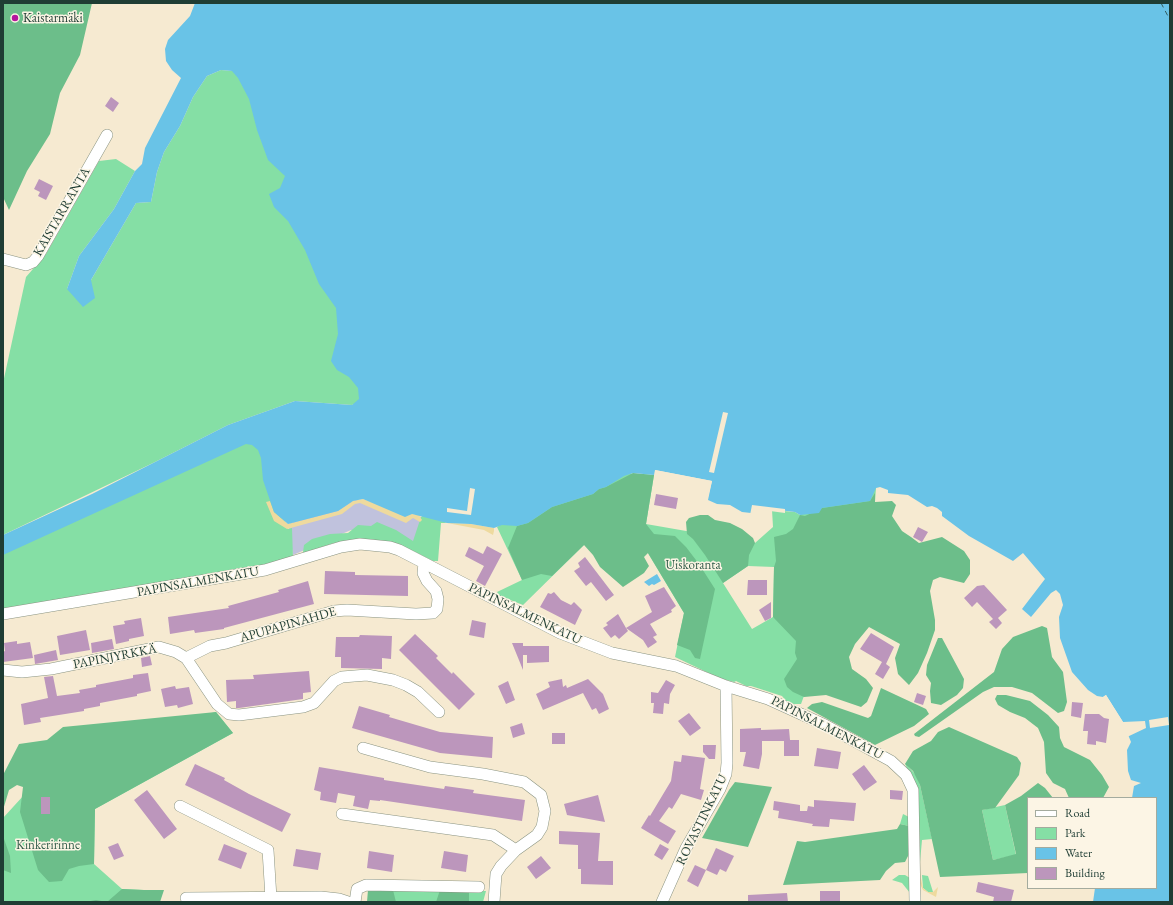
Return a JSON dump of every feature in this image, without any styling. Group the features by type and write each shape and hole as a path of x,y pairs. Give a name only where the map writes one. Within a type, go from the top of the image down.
{"street":[{"name":"KAISTARRANTA","path":"3,259 26,265 30,264 38,256 107,134"},
{"name":"PAPINSALMENKATU","path":"3,614 265,570 341,547 360,544 390,547 571,637 612,653 676,666 726,686 768,699 825,725 891,761 906,775 914,798 915,902"},
{"name":"APUPAPINAHDE","path":"186,658 210,646 334,611 347,610 416,614 433,613 437,609 438,599 436,591 427,581 423,573 424,563"},
{"name":"PAPINJYRKKÄ","path":"3,670 22,672 51,669 159,648 176,652 186,658"},
{"path":"186,658 217,704 229,714 239,715 303,707 314,703 334,681 342,677 367,675 393,680 406,685 418,692 438,712"},
{"name":"ROVASTINKATU","path":"662,902 686,848 720,788 726,774 726,686"},
{"path":"363,748 430,767 483,774 524,782 541,795 544,804 544,820 537,835 506,859 496,874 494,902"},
{"path":"180,806 268,850 271,898"},
{"path":"342,814 493,835 516,850"},
{"path":"355,902 358,889 366,885 479,887"},
{"path":"186,898 224,900 321,897 339,899 348,902"}],"shaded area":[{"path":"356,500 421,517 422,553 383,533 351,530 293,555 288,524"}],"green space":[{"path":"3,3 92,3 80,55 60,93 50,134 27,171 9,210 3,197"},
{"path":"237,68 475,352 352,405 295,401 228,425 3,535 3,383 26,277 46,254 99,161 116,159 135,171 114,209 79,256 67,289 91,280 136,203 151,202 157,172 164,152 180,126 193,97 207,76 221,70 232,71"},
{"path":"253,434 288,529 292,528 293,558 277,563 3,610 3,548"},
{"name":"Uiskoranta","path":"581,470 654,475 646,524 755,543 773,527 772,510 795,512 800,515 823,498 880,487 876,488 875,502 801,704 787,702 782,696 751,686 746,686 736,681 734,682 719,678 675,657 684,613 643,545 584,545 523,605 500,596 497,592 522,580 497,527","holes":["748,566 774,567 773,617 752,629 723,583"]},
{"path":"633,473 654,475 646,524 654,534 675,536 699,564 715,589 700,659 695,658 690,650 677,645 684,613 648,553 644,557 649,566 644,573 623,587 600,567 593,555 584,545 552,576 541,574 522,580 508,548 517,526 528,523 552,507 593,494 599,489"},
{"path":"875,493 875,502 892,501 896,505 892,516 902,531 919,543 942,537 964,551 970,560 970,574 964,583 940,577 933,580 930,591 935,620 935,630 918,673 909,685 898,674 895,658 900,644 869,627 855,644 849,657 852,669 866,679 873,688 867,702 861,707 826,695 804,697 793,692 787,687 784,679 797,659 795,653 796,641 773,617 774,567 776,561 774,537 786,534 793,529 800,515 805,516 822,508 870,501"},
{"path":"425,514 447,523 441,523 438,561 433,561 399,544 369,539 334,543 304,553 303,552 304,545 312,539 330,534 348,533 358,525 371,526 377,522 396,530 413,541 421,517"},
{"path":"700,515 708,515 715,520 730,523 742,529 753,538 755,543 749,555 748,566 723,583 705,555 693,539 687,534 686,522 689,518"},
{"path":"1042,626 1047,628 1052,657 1063,672 1067,702 1064,711 1058,713 1032,693 1012,687 994,687 983,692 919,737 915,736 914,734 994,672 1002,649 1013,637"},
{"path":"938,638 942,638 964,679 963,688 957,695 941,705 931,703 931,683 926,675 927,665"},
{"path":"881,688 926,709 929,714 914,726 875,745 807,708 812,704 822,702 868,718 871,716"},
{"path":"997,695 1006,695 1030,701 1048,715 1059,727 1060,738 1064,747 1090,760 1102,775 1109,787 1104,797 1069,797 1065,789 1053,783 1046,773 1044,742 1038,728 1025,718 998,705 995,699"},
{"name":"Kinkeririnne","path":"216,712 233,733 95,809 94,864 122,889 144,890 144,902 3,902 3,818 67,748"},
{"name":"Kinkeririnne","path":"216,712 233,733 95,809 94,864 69,869 62,881 49,882 38,870 20,812 23,787 17,785 9,790 3,810 3,775 19,744 47,740 63,727"},
{"path":"949,727 1017,757 1021,763 1019,775 995,808 982,810 993,860 1016,854 1005,805 1021,796 1038,783 1045,788 1052,797 1027,797 1027,873 940,877 920,785 913,771 905,764 913,751 931,741 938,732"},
{"path":"905,763 916,775 920,785 932,839 922,840 920,862 918,801"},
{"path":"735,782 772,787 748,847 702,838"},
{"path":"1005,805 1016,855 993,860 982,810"},
{"path":"3,810 4,839 10,856 11,873 3,870"},
{"path":"903,814 911,818 909,826 900,824"},
{"path":"900,824 909,826 911,850 905,862 895,863 886,871 880,880 783,885 797,841 805,842 897,829"},
{"path":"899,875 905,875 910,878 910,893 902,883 892,880"},
{"path":"922,875 928,876 933,892 928,892 923,888"},
{"path":"122,889 164,890 160,902 107,902"},
{"path":"368,890 393,890 396,902 367,902"},
{"path":"373,890 486,891 483,902 370,902"},
{"path":"440,890 469,890 469,902 436,902"},
{"path":"96,900 107,902 85,902"}],"sand":[{"path":"363,499 393,510 401,515 419,515 422,520 420,522 413,518 406,523 360,503 355,504 342,514 287,529 274,521 266,502 270,501 274,512 288,524 338,511 353,501"},
{"path":"447,523 471,524 494,528 494,531 493,535 484,530"},
{"path":"920,874 923,888 928,892 933,892 938,887 936,897 923,890 920,884"}],"water":[{"path":"195,3 1170,3 1170,902 1093,902 1095,889 1157,889 1157,797 1132,797 1134,786 1141,783 1131,780 1128,771 1127,750 1131,742 1123,722 1106,695 1103,697 1097,696 1088,690 1072,672 1060,638 1059,617 1063,605 1060,594 1056,590 1051,593 1031,617 1022,609 1045,579 1023,553 1013,561 969,536 942,516 942,512 937,508 932,506 927,507 908,495 888,493 888,490 880,487 876,488 870,501 822,508 819,513 800,515 795,512 754,507 751,513 742,512 730,505 717,504 708,500 712,481 655,470 654,475 633,473 624,476 606,487 599,489 593,494 552,507 528,523 517,526 502,525 494,528 471,524 447,523 412,514 405,517 363,499 353,501 338,511 288,524 274,512 263,480 261,458 258,450 252,445 246,444 3,555 3,535 92,494 228,425 295,401 352,405 359,399 358,388 349,377 337,370 331,361 338,334 336,308 319,284 305,250 288,221 274,207 269,194 280,188 285,176 268,160 257,130 249,99 238,78 232,71 221,70 207,76 193,97 180,126 164,152 157,172 151,202 136,203 91,280 95,298 83,307 67,289 79,256 114,209 135,171 142,164 145,148 181,78 172,70 166,61 165,49 168,40 190,16"},
{"path":"657,574 661,581 649,586 644,582"}],"pier":[{"path":"723,412 728,413 714,473 709,472"},
{"path":"655,470 712,481 708,497 706,496 709,482 657,472 655,473"},
{"path":"470,488 475,489 471,515 447,512 447,508 467,511"},
{"path":"752,505 785,509 785,513 755,509 750,515"},
{"path":"1106,695 1123,722 1145,721 1146,728 1127,737 1121,723 1106,698 1103,697"},
{"path":"1168,717 1169,725 1150,728 1149,720"}],"building":[{"path":"111,97 119,103 113,112 105,106"},
{"path":"39,179 53,186 46,200 38,196 40,192 34,189"},
{"path":"656,494 678,498 676,509 654,505"},
{"path":"918,527 928,532 922,542 913,537"},
{"path":"487,546 502,554 485,586 476,581 484,566 465,556 469,547 483,554"},
{"path":"585,557 614,595 606,601 591,582 586,586 574,571 580,567 578,563"},
{"path":"325,571 355,572 355,575 408,576 408,596 324,594"},
{"path":"748,580 767,580 767,595 747,595"},
{"path":"308,581 314,604 224,629 195,633 194,630 170,634 168,617 229,608 228,606 279,592 278,590"},
{"path":"984,585 1007,610 998,618 1002,623 996,629 989,622 993,619 977,602 972,607 964,598 977,586"},
{"path":"664,587 676,606 671,610 672,612 650,624 657,635 653,637 657,642 648,648 643,640 626,628 652,612 645,596"},
{"path":"554,592 561,600 571,605 574,602 582,610 575,625 540,607 548,593 551,594"},
{"path":"771,602 771,618 765,621 759,610"},
{"path":"618,614 628,631 619,639 615,635 611,638 603,628 608,625 606,623"},
{"path":"141,618 144,636 129,639 129,641 116,644 113,626 125,624 124,621"},
{"path":"472,620 486,623 484,638 469,635"},
{"path":"86,630 90,650 60,655 57,636"},
{"path":"871,633 894,647 886,664 890,667 883,679 875,674 882,662 860,649"},
{"path":"415,634 438,656 436,658 452,674 453,672 475,694 459,710 399,650"},
{"path":"360,635 392,636 391,659 382,658 382,669 341,668 341,657 335,657 336,637 359,637"},
{"path":"112,639 114,649 92,653 91,643"},
{"path":"17,641 17,644 30,642 33,658 3,662 3,652 5,651 4,643"},
{"path":"512,643 523,643 523,646 549,646 549,662 527,663 527,655 523,655 523,670"},
{"path":"56,650 58,660 35,664 34,655"},
{"path":"150,656 152,665 142,667 141,658"},
{"path":"309,671 311,692 303,693 303,699 239,708 236,708 236,701 227,702 226,680 254,679 253,675"},
{"path":"148,673 151,691 137,694 137,696 100,703 100,706 84,709 84,711 40,718 41,722 24,725 21,704 48,698 44,677 53,676 57,696 80,693 79,690 133,678 133,675"},
{"path":"562,679 563,687 566,685 567,688 588,679 603,694 609,709 599,714 596,708 592,710 583,693 543,710 536,694 550,687 548,682"},
{"path":"666,680 675,685 670,694 669,704 664,703 663,714 653,713 654,703 651,703 651,692 658,693"},
{"path":"508,681 515,700 506,704 498,686"},
{"path":"175,686 176,689 189,687 193,704 178,708 177,705 165,707 161,689"},
{"path":"917,693 926,696 923,705 914,702"},
{"path":"1072,702 1083,703 1081,718 1071,716"},
{"path":"359,706 390,715 389,717 440,732 493,737 492,758 440,753 352,728"},
{"path":"689,713 701,728 690,736 678,721"},
{"path":"1085,714 1099,714 1104,718 1109,719 1106,743 1096,741 1096,745 1087,744 1088,731 1083,731"},
{"path":"522,723 525,734 513,738 510,727"},
{"path":"761,728 761,730 789,729 790,740 799,740 799,756 784,756 784,741 762,741 762,754 759,769 743,766 746,752 740,752 740,729"},
{"path":"552,733 565,733 565,744 552,744"},
{"path":"703,745 716,745 715,759 709,759 703,752"},
{"path":"817,748 841,752 838,769 814,766"},
{"path":"682,755 705,758 700,789 704,790 701,800 681,794 672,809 669,807 659,821 676,831 668,844 641,828 671,781 674,761 681,762"},
{"path":"195,764 225,778 224,780 249,794 291,814 282,832 185,785"},
{"path":"864,765 877,782 864,791 852,774"},
{"path":"319,767 384,778 384,780 444,789 445,786 474,790 473,793 525,800 522,821 380,800 370,800 368,809 353,806 355,796 338,793 336,803 320,800 321,792 314,790"},
{"path":"147,790 177,829 164,839 134,800"},
{"path":"890,790 903,791 902,800 890,799"},
{"path":"598,795 605,822 567,815 564,804"},
{"path":"41,797 50,797 50,814 41,814"},
{"path":"814,800 856,803 854,821 830,819 829,827 812,826 813,824 778,818 779,811 773,810 774,801 800,805 800,811 807,811 808,806 814,807"},
{"path":"559,831 600,833 598,861 613,861 613,885 581,884 581,869 578,869 578,845 559,844"},
{"path":"118,843 124,856 114,860 108,847"},
{"path":"224,844 247,853 241,869 218,860"},
{"path":"660,844 669,849 662,860 654,855"},
{"path":"716,848 734,856 726,872 720,869 717,875 706,870"},
{"path":"296,849 321,853 318,870 293,866"},
{"path":"369,851 394,855 392,872 367,868"},
{"path":"444,851 468,855 466,872 441,868"},
{"path":"541,856 551,868 536,879 527,867"},
{"path":"695,865 706,870 698,887 687,881"},
{"path":"978,882 1014,890 1011,902 993,902 994,897 976,892"},
{"path":"820,891 840,891 840,902 820,902"},
{"path":"787,893 788,902 748,902 748,895"}],"ferry route":[{"path":"1161,3 1170,20"}],"place":[{"name":"Kaistarmäki","path":"15,18"}]}
